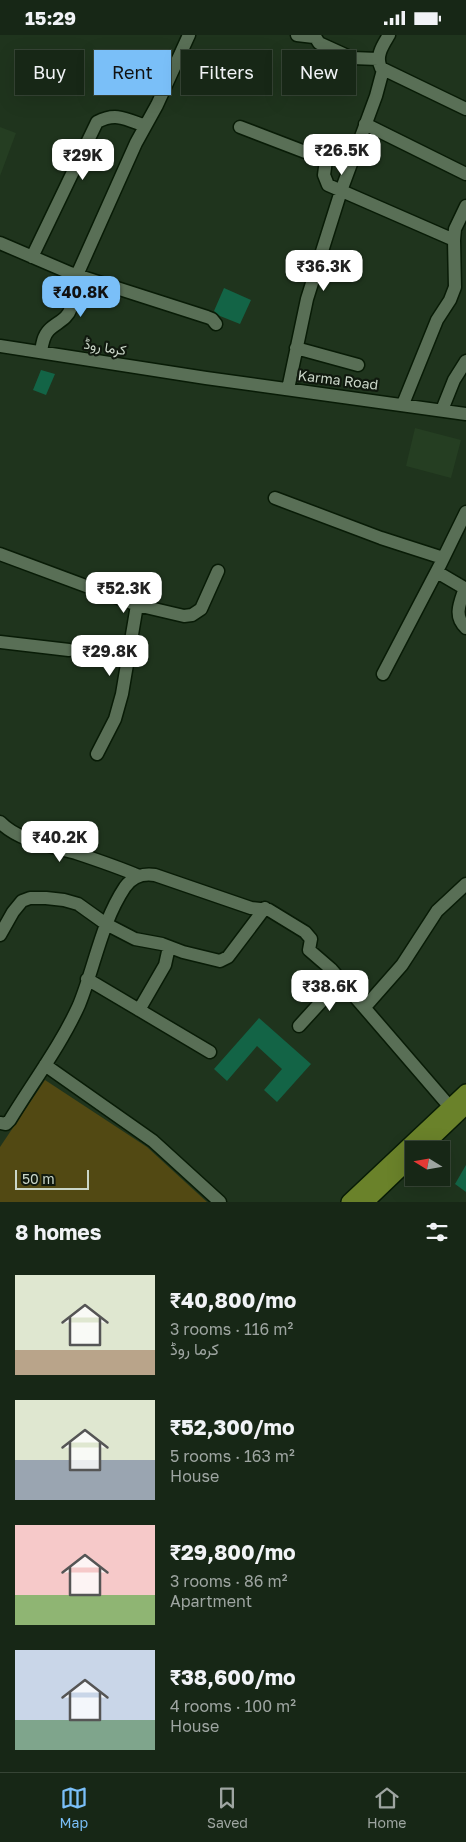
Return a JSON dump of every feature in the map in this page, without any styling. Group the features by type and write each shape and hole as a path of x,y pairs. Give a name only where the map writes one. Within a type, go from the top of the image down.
{"main road":[{"path":"429,1141 461,1110 466,1092"},
{"path":"349,1202 461,1110"},
{"path":"366,1202 405,1165"}],"street":[{"path":"41,352 43,339 48,331 62,321 71,308 74,274 136,143 157,105 188,35"},
{"path":"297,35 314,36 319,43 352,58 381,65 466,109"},
{"path":"288,389 307,299 341,191 365,124 381,65 382,46 390,35"},
{"path":"32,257 97,122 106,117 117,116 145,127"},
{"path":"365,124 466,174"},
{"path":"240,127 326,160 324,175 326,183 454,240"},
{"path":"403,404 437,320 450,300 455,287 455,229 466,206"},
{"path":"0,243 74,274 207,317 216,324"},
{"name":"کرما روڈ","path":"0,346 206,378"},
{"path":"296,348 358,365"},
{"path":"442,411 454,380 466,361"},
{"name":"Karma Road","path":"206,378 466,414"},
{"path":"275,498 381,539 443,559"},
{"path":"383,674 464,520"},
{"path":"0,554 137,605 184,616 192,615 201,609 218,571"},
{"path":"437,572 465,588 457,615 466,628"},
{"path":"97,754 114,719 122,694 137,605"},
{"path":"0,642 69,650"},
{"path":"0,822 21,836 111,864 139,876"},
{"path":"0,1123 6,1124 10,1120 45,1065 76,1010 106,924 126,886 146,873 251,908 270,909 305,932 311,939 309,950 331,969 461,1110"},
{"path":"365,1007 402,965 437,911 466,884"},
{"path":"0,935 13,912 22,901 30,898 64,900 78,904 106,924 135,939 214,960 225,959 265,909"},
{"path":"140,1010 165,965 169,947"},
{"path":"87,979 210,1052"},
{"path":"299,1026 341,981"},
{"path":"45,1065 153,1141 220,1202"}],"shaded area":[{"path":"0,127 16,133 0,176"},
{"path":"415,428 461,440 451,478 406,466"},
{"path":"45,1080 147,1147 207,1202 0,1202 0,1147"}],"building":[{"path":"224,288 251,300 240,324 220,316 214,311"},
{"path":"41,370 55,374 46,395 33,390"},
{"path":"259,1018 311,1064 277,1102 264,1090 282,1069 257,1046 227,1081 214,1069"},
{"path":"466,1165 466,1192 455,1184"}]}
